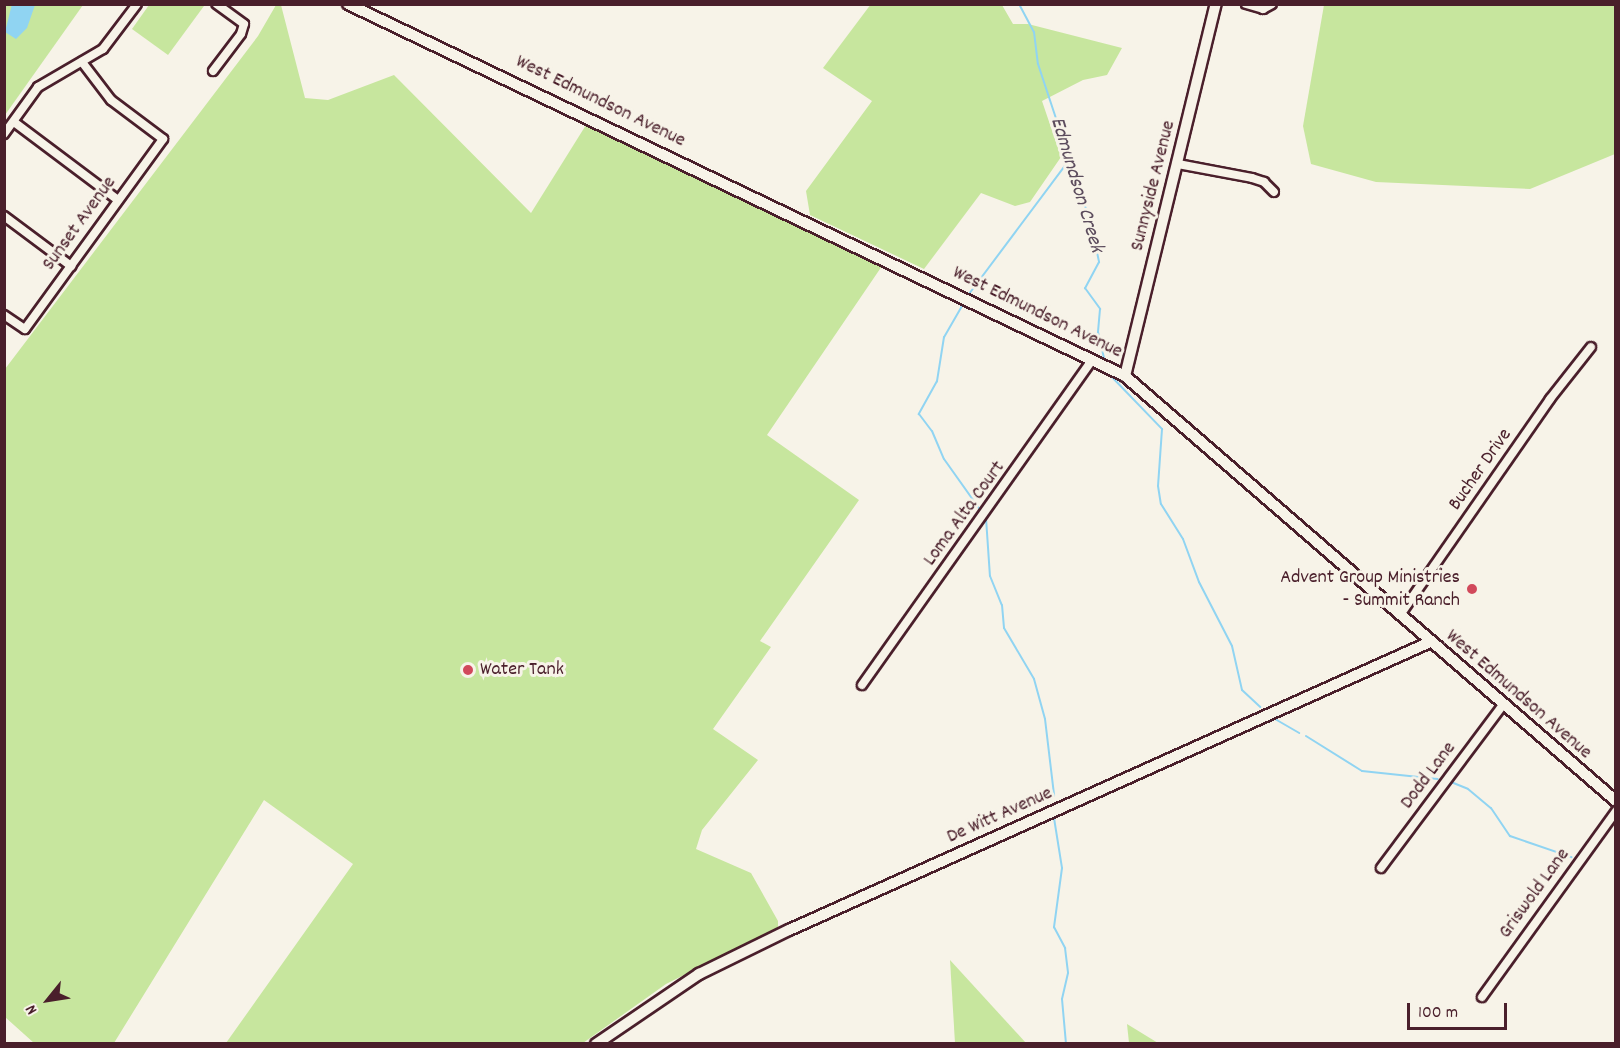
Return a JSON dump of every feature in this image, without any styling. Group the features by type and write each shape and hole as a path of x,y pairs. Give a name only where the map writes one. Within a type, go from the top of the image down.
{"street":[{"path":"4,134 47,80 82,62 112,40 137,4"},
{"path":"213,71 241,34 244,24 216,4"},
{"name":"West Edmundson Avenue","path":"348,4 1125,376 1616,801"},
{"name":"Sunnyside Avenue","path":"1125,376 1216,4"},
{"path":"1246,4 1263,9 1272,4"},
{"name":"Sunset Avenue","path":"4,315 25,329 163,139 111,100 82,62"},
{"path":"14,122 118,200"},
{"path":"1178,164 1252,178 1264,182 1274,192"},
{"path":"4,216 71,266"},
{"name":"Bucher Drive","path":"1400,615 1550,399 1591,347"},
{"name":"Loma Alta Court","path":"862,685 1092,360"},
{"name":"De Witt Avenue","path":"596,1044 699,974 781,934 1430,642"},
{"name":"Dodd Lane","path":"1382,868 1503,705"},
{"name":"Griswold Lane","path":"1482,997 1616,811"}],"green space":[{"path":"200,4 204,6 168,55 132,29 149,5"},
{"path":"871,4 1002,5 1013,24 1028,24 1122,48 1107,75 1083,80 1042,101 1061,157 1030,202 1015,206 981,193 924,269 810,215 806,191 872,101 823,68"},
{"path":"5,5 83,5 5,115"},
{"path":"276,5 281,5 305,98 328,100 394,75 531,213 586,125 882,266 767,435 859,500 760,641 771,647 713,729 758,760 702,830 696,849 751,873 778,921 778,928 666,984 583,1043 226,1043 353,864 264,800 114,1043 34,1043 5,1017 5,369 258,36"},
{"path":"1324,5 1615,5 1615,154 1530,189 1376,182 1311,164 1303,126"},
{"path":"950,960 1026,1043 955,1043"},
{"path":"1127,1024 1158,1043 1129,1043"}],"water":[{"path":"12,4 35,5 27,28 16,39 5,32"}],"waterway":[{"name":"Edmundson Creek","path":"1019,4 1034,32 1038,64 1091,224 1099,262 1085,288 1100,309 1098,332 1105,363"},
{"path":"969,294 1070,159"},
{"path":"962,306 944,337 937,381 919,414 932,431 944,459 981,511"},
{"name":"Edmundson Creek","path":"1108,373 1162,429 1158,486 1161,504 1183,539 1199,582 1232,646 1242,690 1260,707"},
{"path":"986,518 990,576 1002,605 1004,628 1034,679 1045,719 1054,795"},
{"name":"Edmundson Creek","path":"1275,719 1299,733"},
{"name":"Edmundson Creek","path":"1306,736 1362,771 1438,779"},
{"name":"Edmundson Creek","path":"1451,782 1468,789 1491,808 1510,836 1571,857"},
{"path":"1054,818 1062,868 1054,927 1065,948 1068,973 1062,999 1066,1044"}],"place":[{"name":"Advent Group Ministries - Summit Ranch","path":"1472,589"},
{"name":"Water Tank","path":"468,670"}]}
